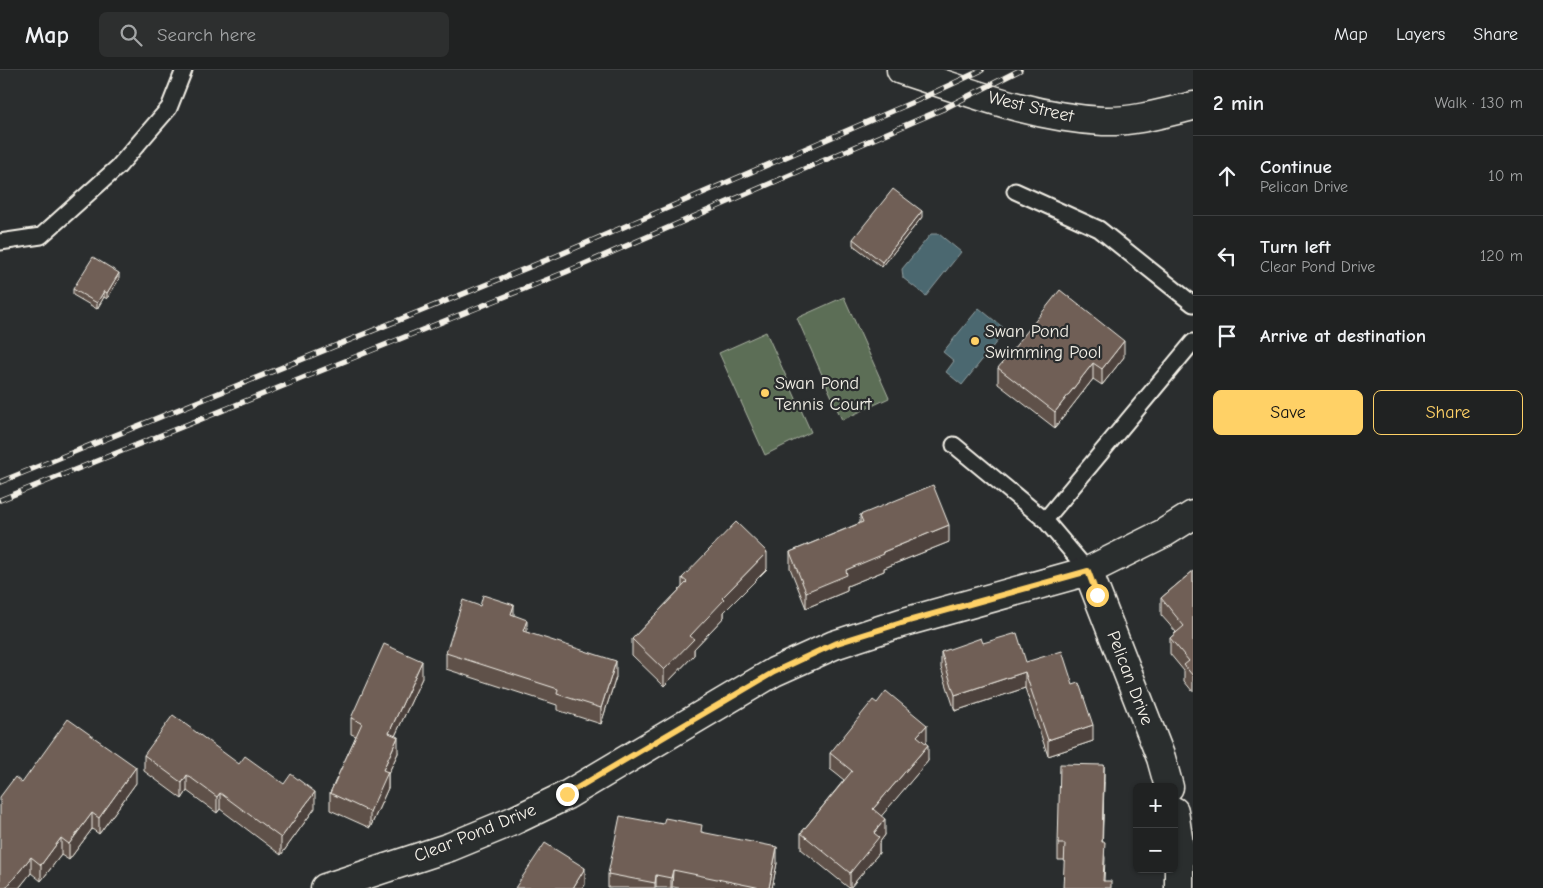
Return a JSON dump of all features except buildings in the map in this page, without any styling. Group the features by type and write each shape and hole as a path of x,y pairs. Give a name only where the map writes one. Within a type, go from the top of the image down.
{"street":[{"name":"West Street","path":"900,70 1052,115 1105,121 1156,115 1193,106"},
{"name":"Clear Pond Drive","path":"325,888 450,847 513,821 567,794 774,672 834,644 901,623 1088,571 1164,533 1193,515"},
{"name":"Pelican Drive","path":"1088,571 1161,758 1168,783"},
{"path":"1177,828 1179,844 1179,888"}],"lane":[{"path":"0,242 41,236 118,167 169,108 184,70"},
{"path":"1015,191 1099,229 1193,304"},
{"path":"1044,520 1193,342"},
{"path":"954,445 1044,520 1088,571"}],"green space":[{"name":"Swan Pond Tennis Court","path":"844,297 889,398 842,420 797,318"},
{"name":"Swan Pond Tennis Court","path":"766,332 811,432 765,455 719,353"}],"water":[{"path":"931,234 939,234 961,252 926,296 903,278 902,269"},
{"name":"Swan Pond Swimming Pool","path":"979,308 1006,330 962,385 946,372 954,361 943,352"}],"railway":[{"path":"0,482 554,257 918,100 982,70"},
{"path":"0,500 566,272 943,109 1020,70"}],"place":[{"name":"Swan Pond Swimming Pool","path":"975,341"},
{"name":"Swan Pond Tennis Court","path":"765,393"}],"route":[{"path":"567,794 774,672 834,644 901,623 1088,571 1097,595"}]}
